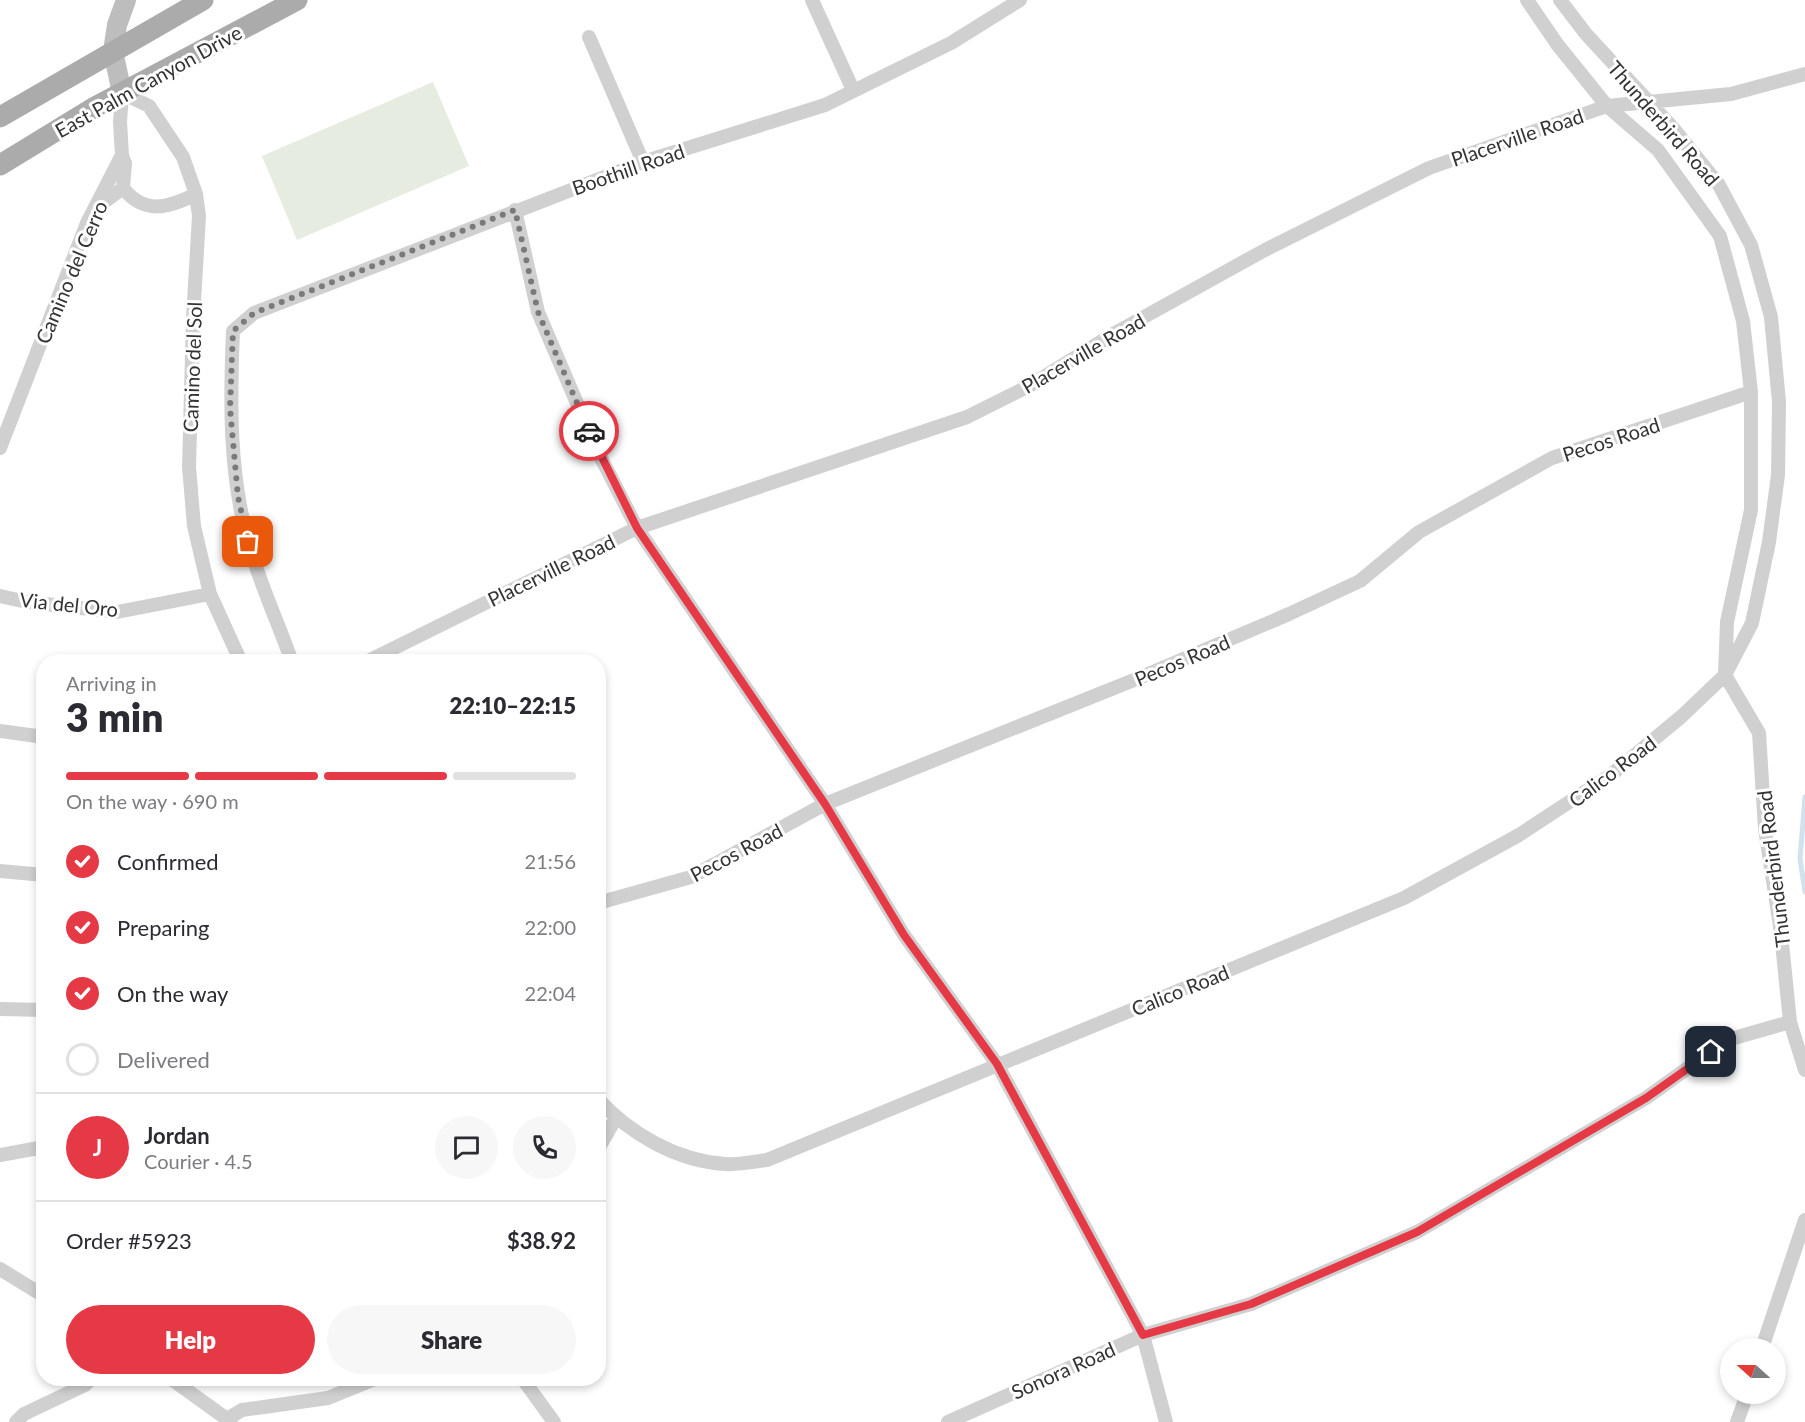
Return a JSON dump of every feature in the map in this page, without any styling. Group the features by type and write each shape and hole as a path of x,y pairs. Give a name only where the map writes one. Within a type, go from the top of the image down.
{"main road":[{"path":"122,93 113,51 117,25 126,0"},
{"name":"East Palm Canyon Drive","path":"0,117 203,0"},
{"name":"East Palm Canyon Drive","path":"0,165 122,93 297,0"}],"street":[{"path":"812,0 853,90"},
{"name":"Boothill Road","path":"289,654 248,542 238,497 230,408 233,331 254,313 515,210 643,162 825,105 951,43 1020,0"},
{"name":"Thunderbird Road","path":"1527,0 1557,44 1607,106 1658,150 1720,236 1743,321 1751,392 1751,510 1727,622 1725,675 1759,733 1765,829 1781,933 1790,1022 1805,1070"},
{"name":"Thunderbird Road","path":"1560,0 1586,34 1650,102 1719,185 1751,245 1771,317 1779,402 1779,476 1769,542 1752,623 1725,675"},
{"path":"589,37 643,162"},
{"name":"Placerville Road","path":"382,654 637,528 967,417 1029,386 1114,333 1265,250 1429,168 1607,106 1731,94 1805,74"},
{"path":"122,93 120,122 122,155 125,163 114,191 153,207 176,204 196,194"},
{"name":"Camino del Sol","path":"122,93 149,106 183,157 196,194 198,216 192,319 189,467 194,526 210,594 237,654"},
{"name":"Camino del Cerro","path":"0,448 87,223 96,208 114,191"},
{"path":"515,210 538,312 597,450 637,528 825,804 904,935 997,1064 1143,1335 1166,1422"},
{"name":"Pecos Road","path":"606,901 691,877 825,804 1139,678 1289,614 1360,580 1419,532 1552,458 1751,392"},
{"name":"Via del Oro","path":"0,596 27,602 117,612 210,594"},
{"name":"Calico Road","path":"606,1107 616,1118 653,1142 690,1159 726,1164 767,1160 1404,898 1519,835 1612,774 1682,716 1725,675"},
{"path":"0,731 36,736"},
{"path":"0,871 36,874"},
{"path":"0,1009 36,1010"},
{"name":"Sonora Road","path":"948,1422 1143,1335 1251,1304 1417,1232 1646,1098 1727,1040 1790,1022"},
{"path":"606,1135 616,1118"},
{"path":"0,1155 36,1148"},
{"path":"1765,1338 1805,1220"},
{"path":"0,1269 36,1291"},
{"path":"16,1422 24,1414 83,1386"},
{"path":"181,1386 229,1420 242,1410 328,1398 357,1386"},
{"path":"528,1386 554,1422"},
{"path":"1737,1422 1743,1404"}],"shaded area":[{"path":"433,82 469,166 297,240 262,156"}],"waterway":[{"path":"1805,797 1800,859 1805,892"}],"way so far":[{"path":"248,542 238,497 230,408 233,331 254,313 515,210 538,312 589,431"}],"route":[{"path":"589,431 637,528 825,804 904,935 997,1064 1143,1335 1251,1304 1417,1232 1646,1098 1711,1052"}]}
